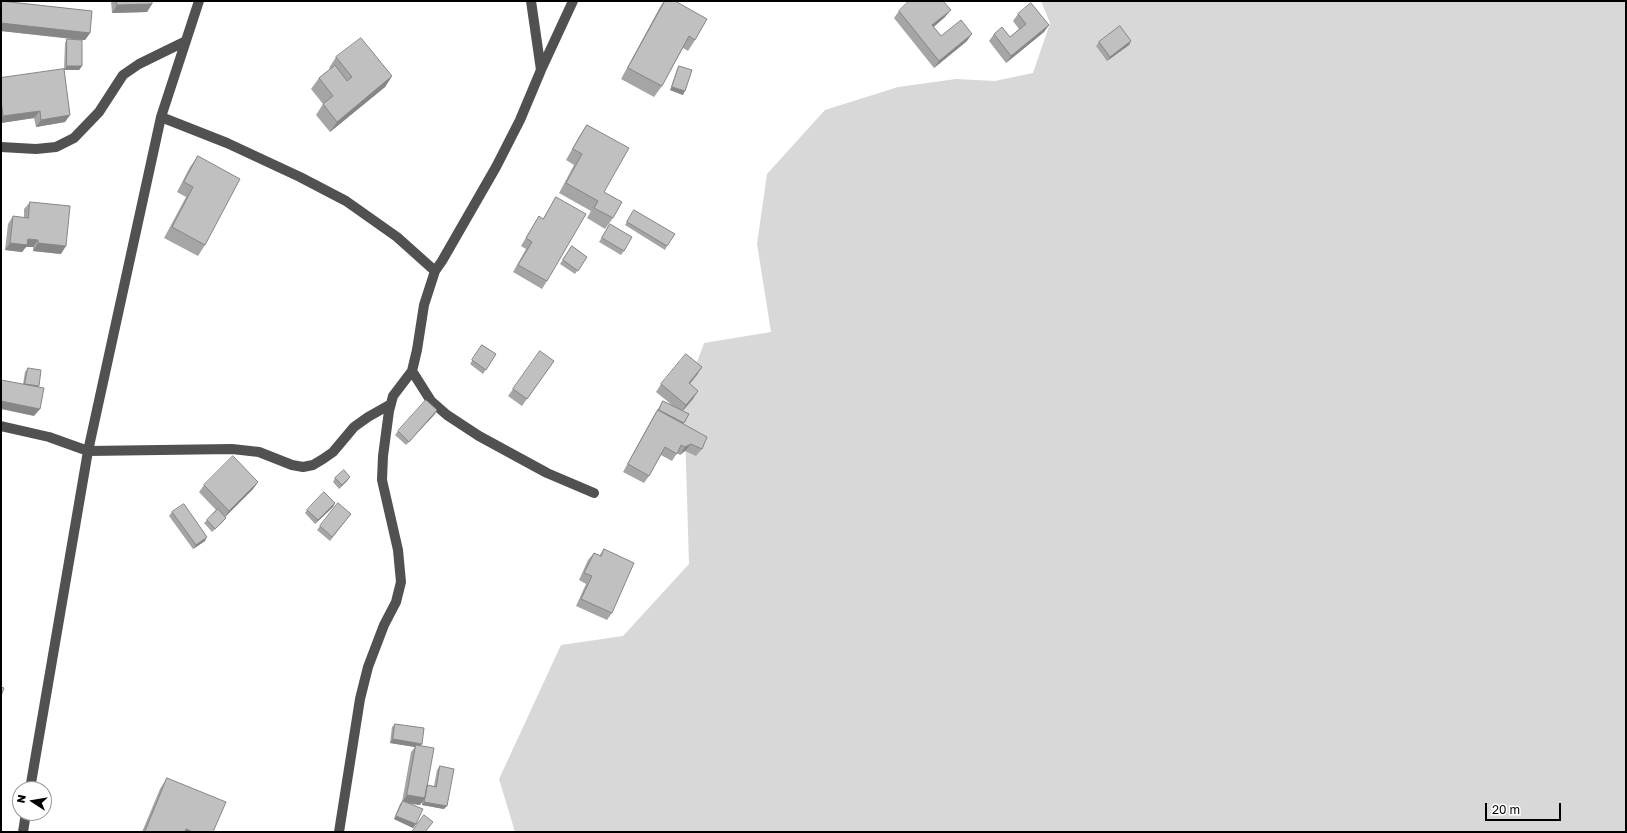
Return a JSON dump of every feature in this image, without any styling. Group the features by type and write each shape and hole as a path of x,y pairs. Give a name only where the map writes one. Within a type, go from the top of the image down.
{"street":[{"path":"31,781 88,451 161,117 199,1"},
{"path":"531,1 541,70"},
{"path":"339,832 359,706 368,668 384,624 396,602 401,582 398,550 382,480 383,456 389,411 393,396 412,371 424,305 435,271 496,167 520,120 573,1"},
{"path":"1,147 36,149 56,147 74,138 99,112 123,75 139,64 186,41"},
{"path":"161,117 234,146 300,177 346,201 397,237 435,271"},
{"path":"412,371 431,401 448,415 479,436 547,473 594,493"},
{"path":"1,426 49,436 88,451 232,449 259,452 292,465 303,467 313,465 333,452 354,427 391,404"},
{"path":"23,832 25,821"}],"shaded area":[{"path":"1041,1 1626,1 1626,832 515,832 499,779 561,645 623,636 689,564 684,398 704,343 771,332 757,244 767,174 825,110 898,87 956,79 995,81 1033,73 1050,23"}],"building":[{"path":"1,1 92,11 90,33 1,23"},
{"path":"117,1 152,1 152,4 117,5"},
{"path":"665,1 675,1 707,19 695,40 689,36 662,86 628,68"},
{"path":"909,1 943,1 951,10 932,25 941,36 961,20 972,34 939,61 899,11"},
{"path":"1031,3 1049,25 1011,56 994,34 1002,27 1010,37 1026,24 1018,14"},
{"path":"1120,26 1131,41 1110,57 1099,42"},
{"path":"361,38 392,76 337,122 323,104 333,96 319,78 335,65 347,81 352,77 336,57"},
{"path":"67,39 82,40 82,66 67,66"},
{"path":"679,66 692,70 685,91 672,87"},
{"path":"64,69 70,115 41,120 40,111 3,116 1,78"},
{"path":"587,125 629,148 604,192 622,202 613,218 594,208 598,201 566,183 582,154 573,149"},
{"path":"198,156 240,179 205,245 172,227 193,187 184,182"},
{"path":"556,197 586,214 547,281 518,265 532,242 526,238 539,216 543,219"},
{"path":"30,202 70,206 66,246 38,243 38,240 28,239 27,245 10,243 13,216 28,218"},
{"path":"634,210 675,234 667,246 627,222"},
{"path":"610,224 632,237 624,251 602,238"},
{"path":"572,246 587,257 578,271 563,260"},
{"path":"482,345 496,354 486,370 472,360"},
{"path":"540,351 554,361 527,399 513,389"},
{"path":"686,354 702,367 689,383 698,391 686,405 661,384"},
{"path":"28,368 41,370 39,386 25,384"},
{"path":"1,380 44,388 40,409 1,401"},
{"path":"426,400 437,410 409,442 398,431"},
{"path":"663,401 689,414 684,423 659,410"},
{"path":"658,410 707,437 702,449 691,444 685,447 681,445 677,454 665,447 649,476 628,464"},
{"path":"233,456 258,482 229,511 204,485"},
{"path":"344,470 350,477 342,485 335,478"},
{"path":"324,492 335,503 318,520 307,510"},
{"path":"338,503 351,514 332,537 320,526"},
{"path":"184,504 207,537 196,545 172,512"},
{"path":"218,509 226,518 215,529 207,520"},
{"path":"604,549 634,563 612,613 581,599 592,576 584,573 594,553 601,556"},
{"path":"1,687 4,688 1,696"},
{"path":"395,724 424,728 422,744 393,739"},
{"path":"416,745 434,748 425,798 407,795"},
{"path":"440,766 454,769 447,806 424,802 427,785 436,787"},
{"path":"167,778 226,802 213,832 193,832 186,829 185,832 145,832"},
{"path":"403,801 423,809 416,824 396,816"},
{"path":"424,815 433,822 425,832 412,832"}]}
